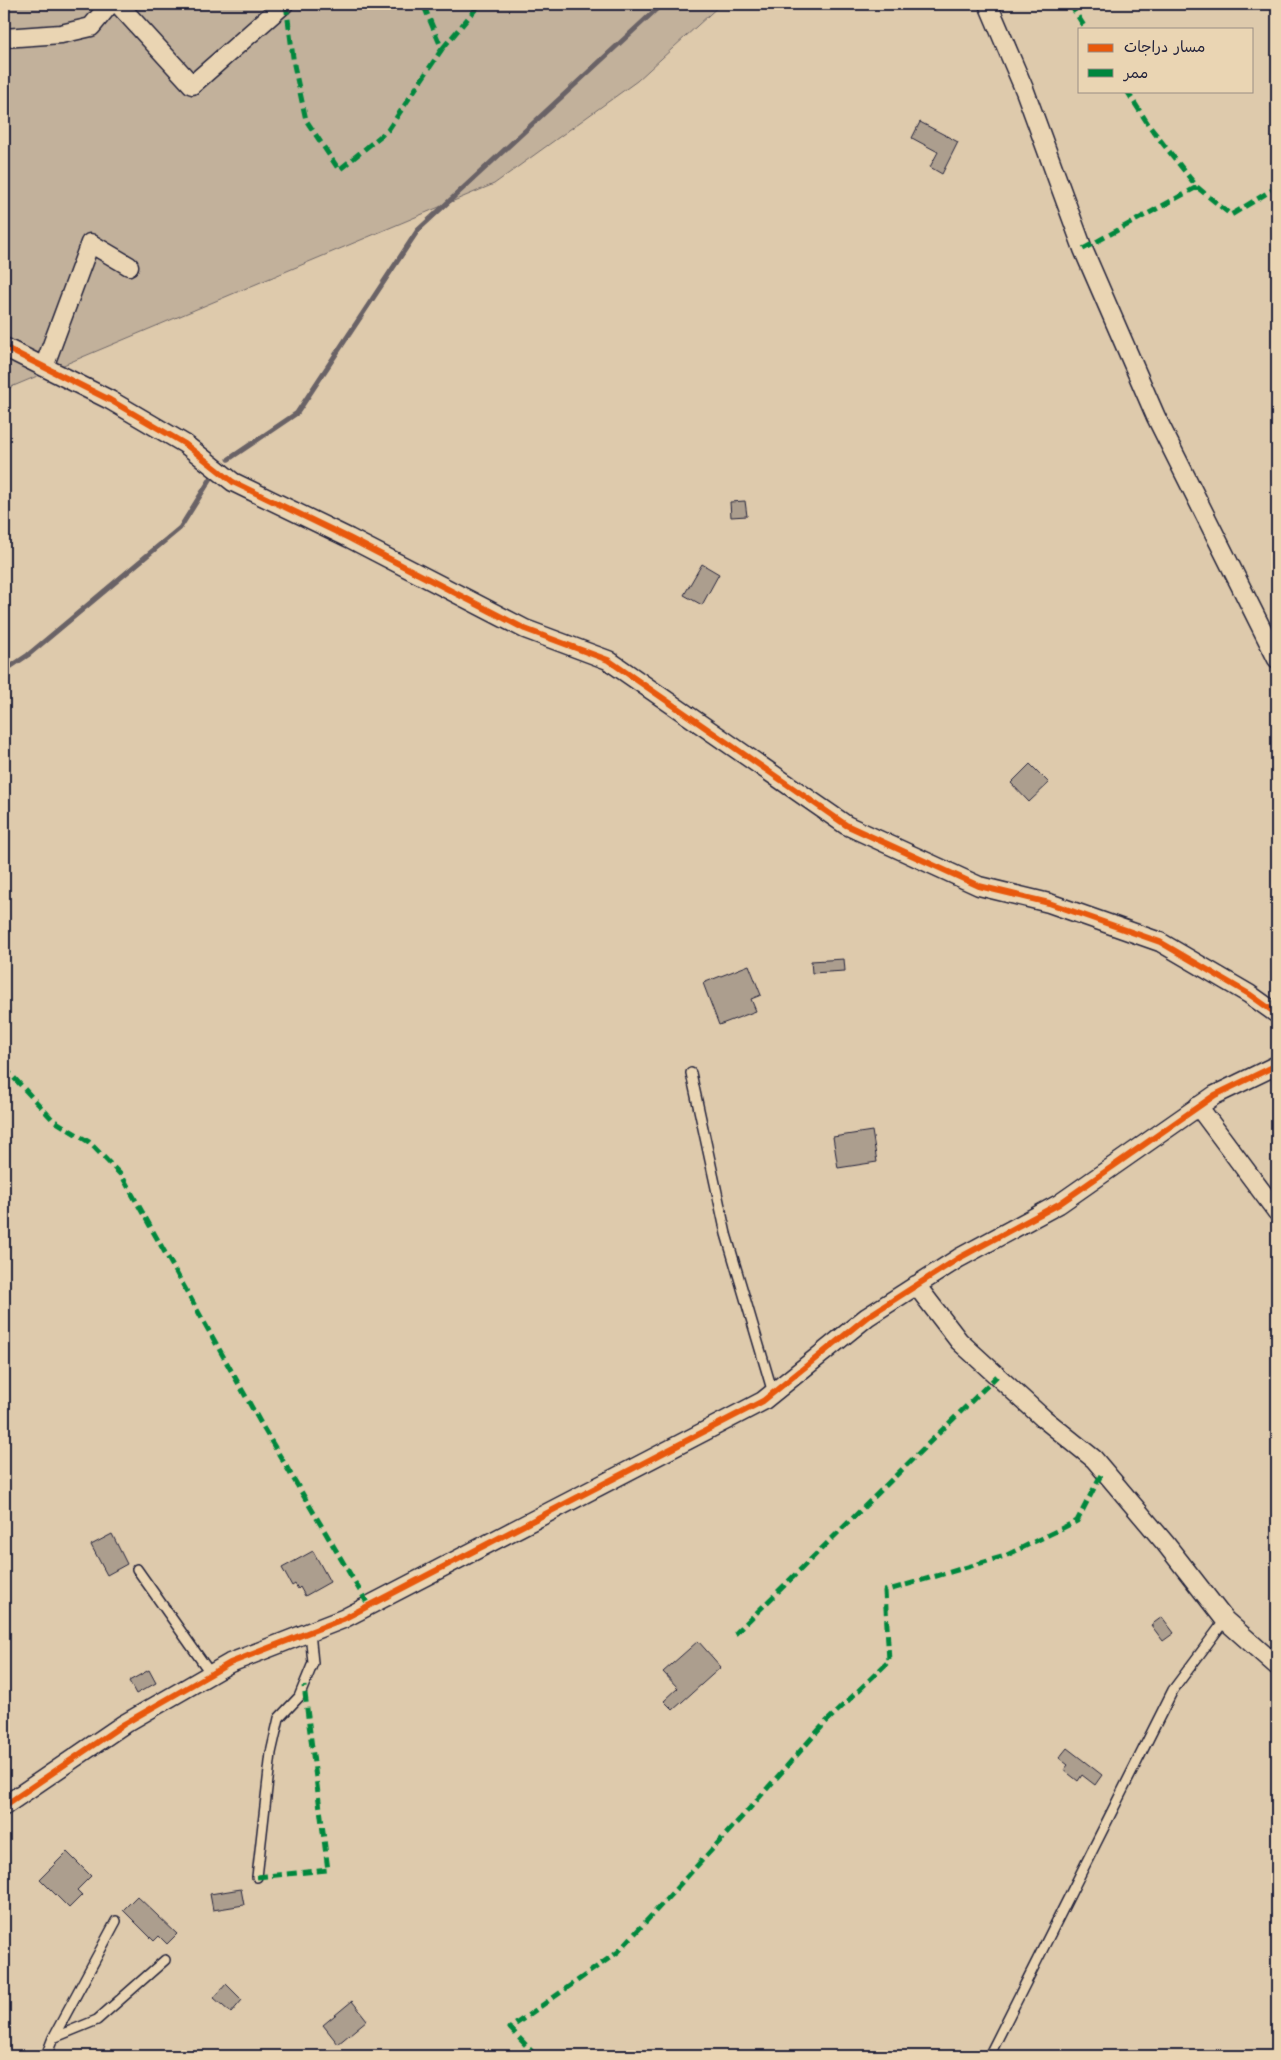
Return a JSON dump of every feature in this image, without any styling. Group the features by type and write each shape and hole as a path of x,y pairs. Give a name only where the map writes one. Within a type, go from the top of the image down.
{"street":[{"path":"4,38 61,34 90,27 110,4"},
{"path":"118,4 192,85 284,4"},
{"path":"988,4 1025,91 1082,249 1156,417 1277,659"},
{"path":"44,367 90,243 129,266"},
{"path":"4,347 110,400 185,444 233,482 349,538 525,629 608,660 846,825 979,886 1049,903 1160,942 1249,994 1277,1014"},
{"path":"4,1806 124,1724 230,1663 343,1619 688,1442 763,1401 867,1317 959,1258 1059,1204 1215,1095 1277,1065"},
{"path":"1198,1106 1277,1212"},
{"path":"916,1285 959,1341 1043,1418 1094,1459 1165,1543 1225,1620 1277,1666"}],"lane":[{"path":"692,1073 726,1234 773,1393"},
{"path":"137,1569 211,1674"},
{"path":"989,2056 1174,1690 1225,1620"},
{"path":"257,1877 271,1753 279,1718 299,1697 313,1664 310,1632"},
{"path":"46,2056 53,2038 116,1922"},
{"path":"53,2038 97,2020 165,1960"}],"shaded area":[{"path":"4,4 721,4 637,81 494,184 4,390"}],"building":[{"path":"920,122 958,142 942,174 930,167 938,152 912,138"},
{"path":"745,501 747,516 731,517 730,502"},
{"path":"702,564 719,574 702,605 684,595"},
{"path":"1030,764 1049,783 1029,802 1011,783"},
{"path":"844,959 845,971 812,973 811,961"},
{"path":"749,965 761,995 751,999 756,1011 719,1025 703,983"},
{"path":"872,1131 877,1162 838,1168 833,1137"},
{"path":"112,1534 127,1564 107,1575 91,1545"},
{"path":"313,1551 330,1582 305,1596 300,1587 298,1589 295,1584 292,1586 282,1568"},
{"path":"1162,1617 1174,1633 1163,1641 1151,1625"},
{"path":"698,1641 721,1667 673,1710 664,1701 678,1688 663,1672"},
{"path":"149,1670 156,1683 136,1694 129,1681"},
{"path":"1067,1748 1102,1775 1095,1785 1082,1775 1078,1781 1064,1770 1068,1765 1059,1758"},
{"path":"67,1852 91,1876 77,1890 82,1895 69,1908 40,1879"},
{"path":"241,1889 244,1905 213,1910 210,1894"},
{"path":"137,1896 177,1934 167,1944 159,1936 154,1941 123,1910"},
{"path":"226,1984 242,2000 231,2013 214,1998"},
{"path":"352,2001 367,2020 338,2044 323,2025"}],"waterway":[{"path":"229,459 297,413 418,230 662,4"},
{"path":"4,671 28,655 180,528 213,475"}],"marked path":[{"path":"286,4 294,65 306,120 339,170 388,130 442,49 423,4"},
{"path":"442,49 480,4"},
{"path":"1070,4 1085,28"},
{"path":"1083,249 1197,187 1150,127 1128,92"},
{"path":"1197,187 1231,215 1277,187"},
{"path":"4,1067 53,1120 89,1142 122,1176 264,1429 369,1606"},
{"path":"735,1634 997,1376"},
{"path":"536,2056 510,2028 618,1952 825,1723 889,1661 885,1591 1005,1556 1077,1521 1103,1471"},
{"path":"257,1877 328,1870 304,1686"}],"cycle path":[{"path":"4,347 110,400 185,444 233,482 349,538 525,629 608,660 846,825 979,886 1049,903 1160,942 1249,994 1277,1014"},
{"path":"4,1806 124,1724 230,1663 343,1619 763,1401 867,1317 959,1258 1059,1204 1215,1095 1277,1065"}]}
